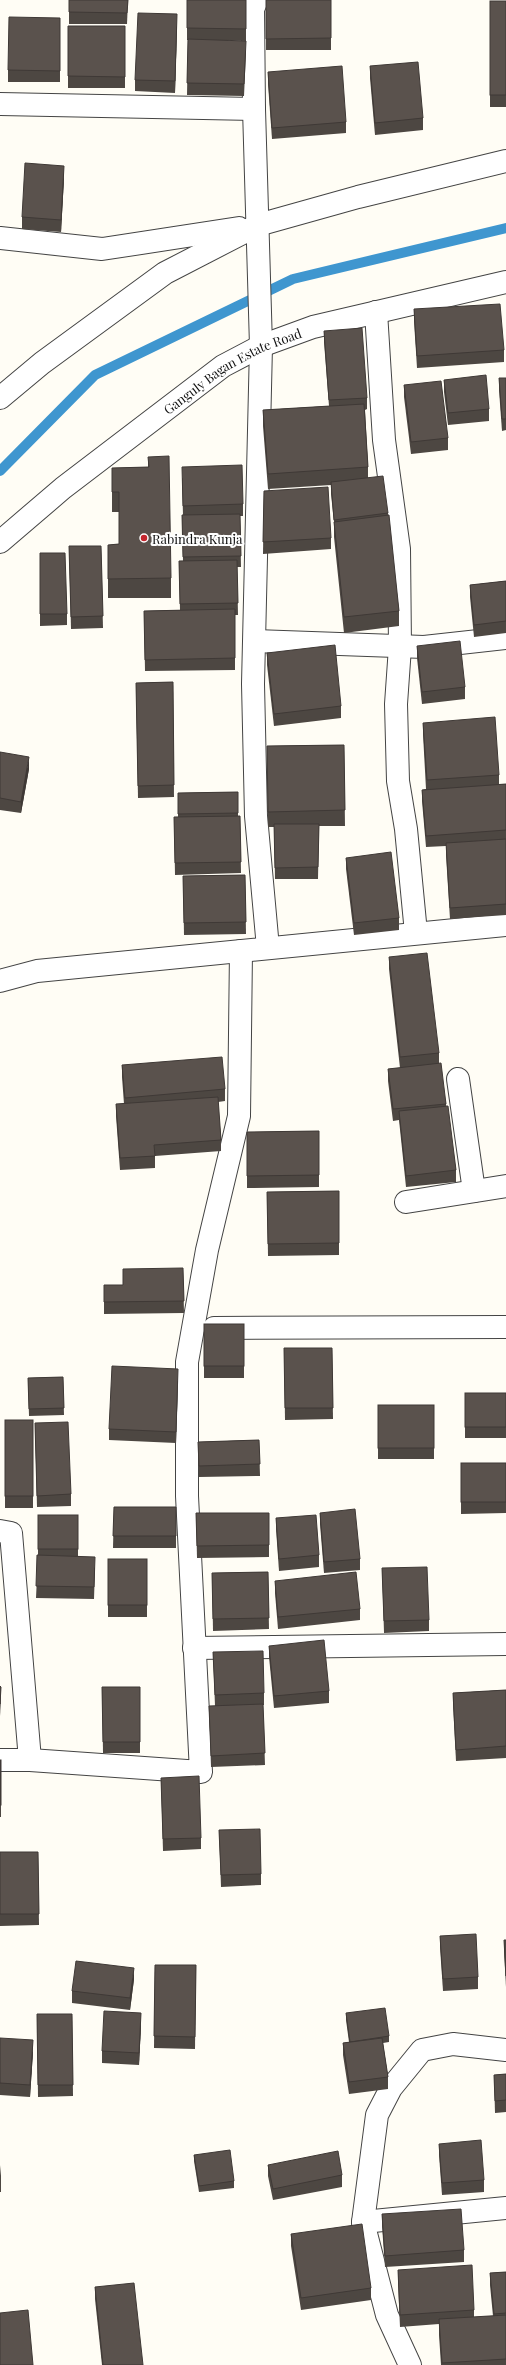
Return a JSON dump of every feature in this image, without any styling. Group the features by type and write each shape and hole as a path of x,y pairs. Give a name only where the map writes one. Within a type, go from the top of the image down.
{"street":[{"path":"256,0 253,9 254,109 261,346 255,641 256,816 268,948"},
{"path":"0,104 254,109"},
{"path":"0,398 42,363 165,273 358,197 506,161"},
{"path":"0,238 102,249 258,236"},
{"name":"Ganguly Bagan Estate Road","path":"0,542 63,488 223,366 261,346 313,327 506,282"},
{"path":"376,312 384,440 399,549 400,647 396,704 398,781 406,829 416,933"},
{"path":"255,641 400,647 450,645 506,638"},
{"path":"0,981 37,971 506,925"},
{"path":"0,1760 30,1760 201,1772 187,1496 187,1362 207,1250 239,1116 241,951"},
{"path":"458,1079 474,1191"},
{"path":"406,1202 506,1186"},
{"path":"193,1328 506,1327"},
{"path":"0,1531 10,1533 30,1760"},
{"path":"194,1648 506,1644"},
{"path":"410,2365 387,2315 363,2222 377,2115 391,2088 422,2050 453,2044 506,2050"},
{"path":"363,2222 506,2208"}],"building":[{"path":"69,0 128,0 127,13 69,12"},
{"path":"187,0 246,0 246,29 187,28"},
{"path":"266,0 331,0 331,38 266,39"},
{"path":"490,1 506,1 506,95 490,95"},
{"path":"138,13 177,14 175,81 135,80"},
{"path":"9,17 60,18 60,71 8,70"},
{"path":"68,26 125,26 125,77 68,76"},
{"path":"188,39 246,41 244,84 187,83"},
{"path":"418,62 423,118 375,123 370,66"},
{"path":"342,66 346,122 272,128 268,72"},
{"path":"25,163 64,166 61,220 22,217"},
{"path":"500,304 504,350 417,356 414,309"},
{"path":"362,328 367,398 329,400 324,331"},
{"path":"486,375 489,409 448,413 444,380"},
{"path":"499,378 506,378 506,419 502,419"},
{"path":"441,381 448,438 411,442 404,385"},
{"path":"364,404 368,467 268,474 263,410"},
{"name":"Rabindra Kunja","path":"169,456 171,578 108,579 108,545 119,544 119,492 112,492 112,468 149,467 148,457"},
{"path":"242,465 243,504 183,506 182,467"},
{"path":"383,476 388,513 334,520 331,482"},
{"path":"328,487 331,538 263,542 264,491"},
{"path":"240,514 241,556 183,557 182,515"},
{"path":"389,515 399,611 344,617 334,522"},
{"path":"69,546 101,546 103,616 71,617"},
{"path":"40,553 65,553 67,614 40,614"},
{"path":"237,560 238,603 180,604 179,561"},
{"path":"506,581 506,621 474,625 470,585"},
{"path":"235,609 235,658 145,660 144,611"},
{"path":"460,641 465,687 422,692 417,646"},
{"path":"335,645 341,706 274,714 267,653"},
{"path":"173,682 174,785 138,786 136,683"},
{"path":"495,717 499,775 427,780 423,723"},
{"path":"344,745 345,810 268,812 267,746"},
{"path":"0,752 29,757 21,802 0,798"},
{"path":"506,784 506,830 426,836 422,790"},
{"path":"238,792 238,813 178,814 178,793"},
{"path":"240,816 241,862 175,863 174,817"},
{"path":"274,824 319,824 318,867 275,868"},
{"path":"506,839 506,904 450,908 446,843"},
{"path":"391,852 399,918 354,923 346,858"},
{"path":"245,875 246,922 184,923 183,876"},
{"path":"427,953 439,1053 400,1057 389,957"},
{"path":"222,1057 225,1089 125,1098 122,1065"},
{"path":"441,1063 446,1104 393,1109 388,1069"},
{"path":"218,1097 221,1140 154,1145 155,1156 120,1158 116,1104"},
{"path":"448,1106 456,1170 406,1176 399,1111"},
{"path":"319,1131 319,1175 247,1176 247,1132"},
{"path":"339,1191 339,1243 268,1244 267,1192"},
{"path":"183,1268 184,1301 104,1302 104,1285 123,1285 123,1269"},
{"path":"204,1324 244,1324 244,1366 204,1366"},
{"path":"284,1348 332,1348 333,1408 285,1408"},
{"path":"112,1366 178,1369 176,1432 109,1429"},
{"path":"63,1377 64,1408 29,1409 28,1378"},
{"path":"465,1393 506,1393 506,1427 465,1427"},
{"path":"378,1405 434,1405 434,1448 378,1448"},
{"path":"5,1420 33,1420 33,1496 5,1496"},
{"path":"68,1422 71,1494 37,1496 35,1423"},
{"path":"259,1440 260,1464 199,1466 198,1442"},
{"path":"461,1463 506,1463 506,1502 461,1502"},
{"path":"114,1507 176,1507 176,1536 113,1536"},
{"path":"355,1509 360,1559 324,1562 320,1513"},
{"path":"196,1513 269,1513 269,1545 197,1546"},
{"path":"38,1515 78,1515 78,1549 38,1549"},
{"path":"316,1515 319,1555 279,1559 276,1518"},
{"path":"37,1555 95,1557 94,1587 36,1586"},
{"path":"108,1559 147,1559 147,1605 108,1605"},
{"path":"427,1567 429,1620 384,1621 382,1568"},
{"path":"268,1572 269,1618 213,1619 212,1573"},
{"path":"356,1572 360,1609 278,1617 275,1581"},
{"path":"324,1640 329,1691 274,1696 269,1646"},
{"path":"263,1651 264,1693 215,1695 213,1652"},
{"path":"102,1687 140,1687 140,1742 103,1742"},
{"path":"506,1690 506,1746 456,1750 453,1693"},
{"path":"263,1704 265,1753 211,1756 209,1706"},
{"path":"1,1760 1,1805 0,1805"},
{"path":"199,1776 201,1838 163,1839 161,1778"},
{"path":"260,1829 261,1874 221,1875 219,1830"},
{"path":"0,1852 38,1852 39,1914 0,1914"},
{"path":"476,1934 478,1977 443,1979 440,1936"},
{"path":"504,1940 506,1940 506,1976"},
{"path":"76,1961 134,1968 130,1998 72,1991"},
{"path":"155,1965 196,1965 195,2037 154,2036"},
{"path":"385,2008 389,2036 350,2042 346,2013"},
{"path":"104,2011 141,2013 139,2053 102,2051"},
{"path":"37,2014 72,2014 73,2085 38,2085"},
{"path":"0,2038 33,2040 30,2085 0,2083"},
{"path":"382,2038 388,2077 349,2082 343,2043"},
{"path":"506,2074 506,2100 495,2101 494,2075"},
{"path":"481,2140 484,2180 442,2183 439,2144"},
{"path":"230,2150 234,2181 199,2186 194,2155"},
{"path":"338,2151 342,2175 273,2189 268,2165"},
{"path":"461,2209 464,2250 385,2256 382,2214"},
{"path":"362,2224 371,2288 301,2298 291,2234"},
{"path":"472,2265 474,2310 400,2315 398,2270"},
{"path":"506,2272 506,2313 494,2314 490,2273"},
{"path":"134,2283 143,2365 103,2365 95,2287"},
{"path":"28,2310 33,2365 0,2365 0,2313"},
{"path":"506,2315 506,2359 442,2363 439,2319"}],"waterway":[{"path":"0,471 95,375 293,279 506,228"}],"place":[{"name":"Rabindra Kunja","path":"144,538"}]}
